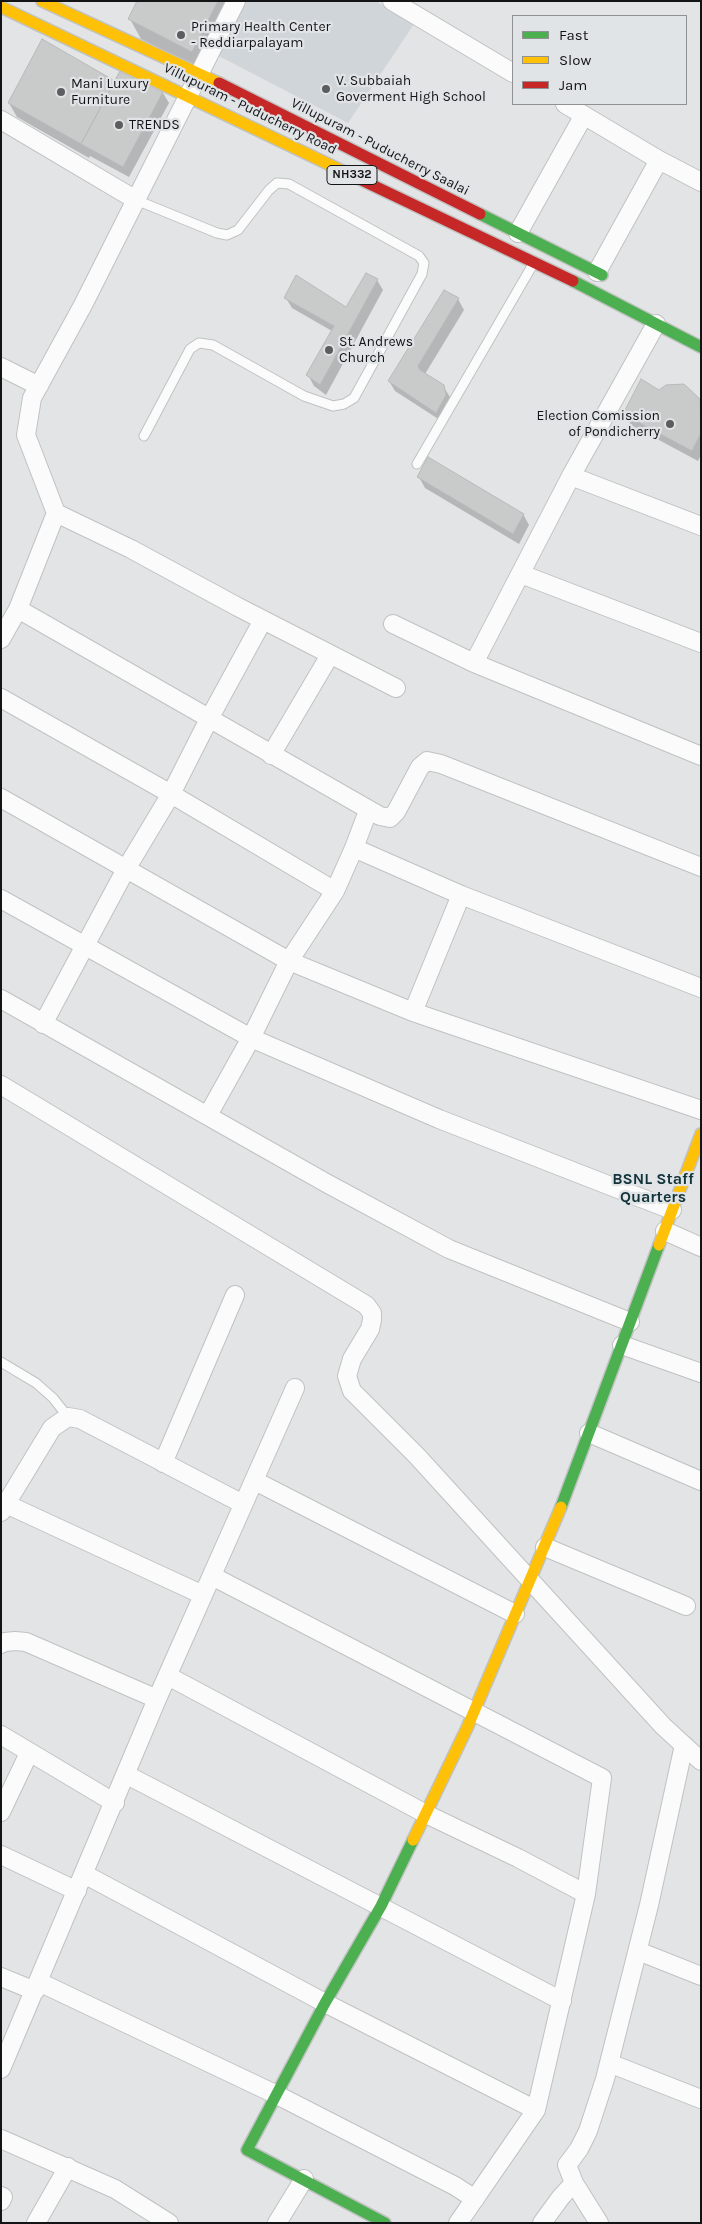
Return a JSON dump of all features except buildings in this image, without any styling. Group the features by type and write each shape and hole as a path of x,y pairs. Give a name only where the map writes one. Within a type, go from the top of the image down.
{"main road":[{"name":"Villupuram - Puducherry Saalai","path":"42,1 198,73 614,281"},
{"name":"Villupuram - Puducherry Road","path":"1,7 533,263 589,288 701,347"},
{"path":"385,2223 247,2150 325,2003 381,1906 474,1712 545,1548 700,1140"}],"street":[{"path":"1,639 18,609 56,513 26,435 32,398 136,200 198,73 236,1"},
{"path":"392,1 512,72"},
{"path":"567,105 659,160 701,182"},
{"path":"518,233 584,115"},
{"path":"1,120 136,200"},
{"path":"597,272 659,160"},
{"path":"474,663 522,574 571,476 656,324"},
{"path":"1,367 39,386"},
{"path":"571,476 701,526"},
{"path":"56,513 131,549 263,620 396,688"},
{"path":"522,574 701,643"},
{"path":"18,609 380,816 390,818 396,812 420,767 427,761 441,764 701,868"},
{"path":"43,1024 126,869 171,794 208,719 263,620"},
{"path":"393,624 474,663 701,756"},
{"path":"270,754 330,655"},
{"path":"1,698 171,794 335,891"},
{"path":"1,798 289,961 414,1012 701,1110"},
{"path":"208,1115 289,961 335,891 368,810"},
{"path":"354,848 461,895 701,988"},
{"path":"414,1012 461,895"},
{"path":"1,899 250,1038 439,1119 672,1210"},
{"path":"1,999 328,1184 449,1249 630,1322"},
{"path":"1,1086 366,1305 372,1313 372,1320 370,1329 352,1359 347,1376 352,1391 417,1456 664,1726 701,1761"},
{"path":"665,1231 701,1247"},
{"path":"163,1463 235,1295"},
{"path":"622,1345 701,1373"},
{"path":"2,2064 203,1595 295,1388"},
{"path":"203,1595 5,1500 52,1428 68,1417 80,1419 244,1504"},
{"path":"589,1433 701,1481"},
{"path":"255,1481 515,1614"},
{"path":"545,1548 686,1606"},
{"path":"212,1576 602,1778 586,1894 536,2110 458,2223"},
{"path":"1,1644 4,1642 26,1642 158,1699"},
{"path":"168,1676 426,1814 518,1858 586,1894"},
{"path":"1,1735 115,1803"},
{"path":"599,2223 574,2183 567,2165 579,2149 588,2131 610,2062 638,1951 684,1745"},
{"path":"4,1800 30,1753"},
{"path":"127,1775 562,2001"},
{"path":"1,1855 77,1891"},
{"path":"84,1874 325,2003 536,2110"},
{"path":"638,1951 701,1976"},
{"path":"1,1977 37,1986 277,2095 455,2186 475,2199"},
{"path":"610,2062 701,2100"},
{"path":"1,2139 115,2189 169,2223"},
{"path":"36,2223 68,2167"},
{"path":"277,2223 304,2179"},
{"path":"542,2223 556,2203 574,2183"},
{"path":"1,2196 3,2197 1,2201"}],"lane":[{"path":"136,200 217,233 227,235 238,230 277,182 289,184 419,256 424,263 422,274 354,398 344,404 333,406 304,396 212,345 199,343 190,349 144,436"},
{"path":"417,464 542,245"},
{"path":"1,1362 36,1383 53,1398 68,1417"}],"shaded area":[{"name":"V. Subbaiah Goverment High School","path":"244,1 376,1 414,24 348,123 215,54"}],"traffic: fast":[{"path":"480,214 602,275"},
{"path":"573,281 701,347"},
{"path":"561,1507 659,1245"},
{"path":"385,2223 247,2150 325,2003 381,1906 413,1840"}],"traffic: slow":[{"path":"42,1 219,83"},
{"path":"1,7 349,174"},
{"path":"659,1245 701,1134"},
{"path":"413,1840 467,1728 561,1507"}],"traffic: jam":[{"path":"219,83 480,214"},
{"path":"349,174 573,281"}],"place":[{"name":"Primary Health Center - Reddiarpalayam","path":"181,35"},
{"name":"V. Subbaiah Goverment High School","path":"326,89"},
{"name":"Mani Luxury Furniture","path":"61,92"},
{"name":"TRENDS","path":"119,125"},
{"name":"St. Andrews Church","path":"329,350"},
{"name":"Election Comission of Pondicherry","path":"670,424"}],"district":[{"name":"BSNL Staff Quarters","path":"653,1188"}]}
